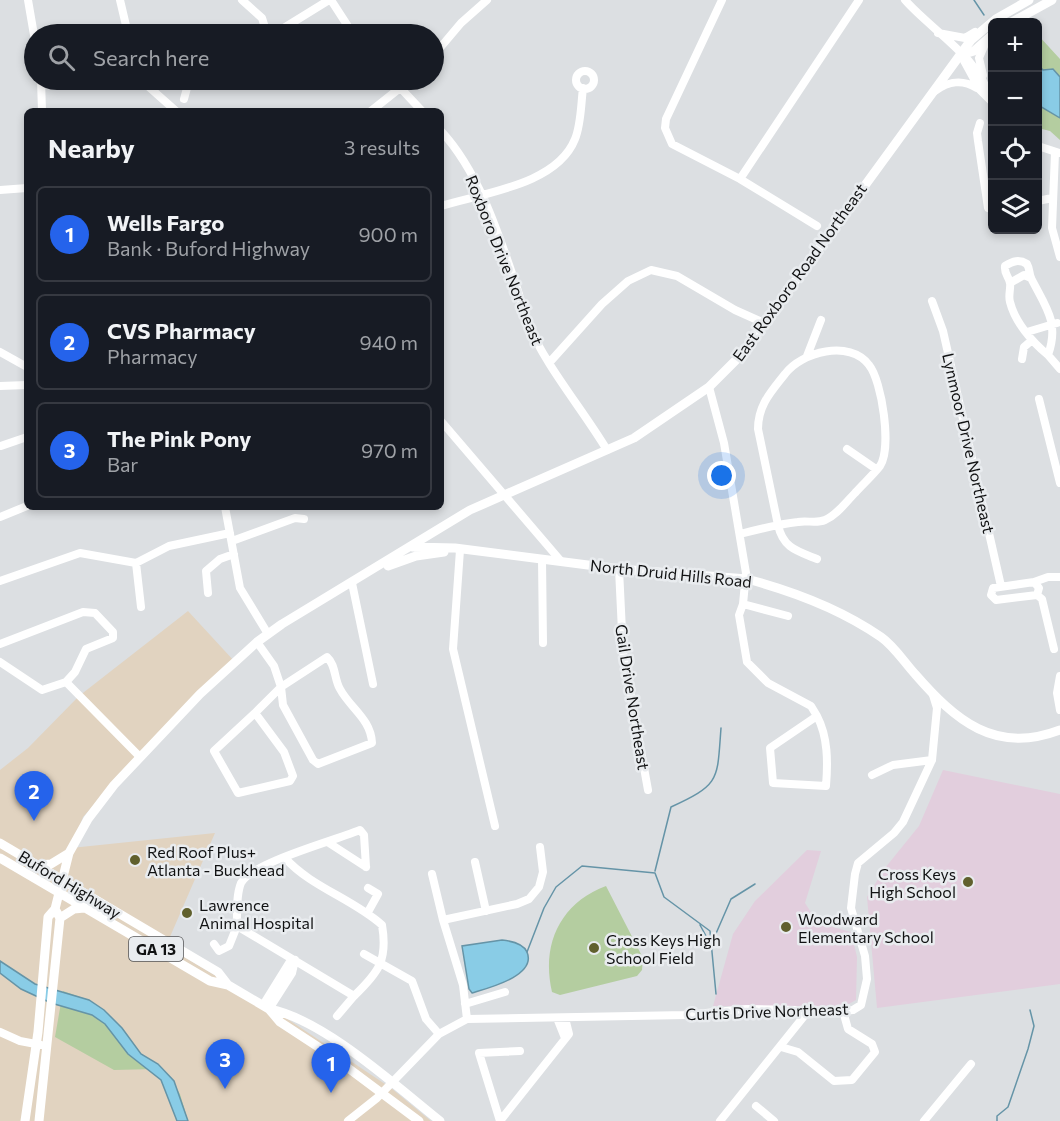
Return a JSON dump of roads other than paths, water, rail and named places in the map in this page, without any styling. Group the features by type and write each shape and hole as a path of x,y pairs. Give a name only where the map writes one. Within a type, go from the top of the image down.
{"main road":[{"name":"East Roxboro Road Northeast","path":"369,573 470,510 634,438 709,387 742,354 961,55 984,28 1029,0"},
{"path":"1019,18 1048,1"},
{"path":"961,55 974,51 988,39"},
{"name":"North Druid Hills Road","path":"410,547 560,560 619,569 747,579 785,591 837,613 883,638 933,695 961,720 991,734 1011,739 1035,737 1060,730"},
{"path":"49,968 48,917 55,909 57,892 69,853 88,819 139,756 200,694 268,634 369,573 416,556 460,550"},
{"name":"Buford Highway","path":"0,843 218,972 228,985"},
{"path":"36,864 51,864 69,853"},
{"name":"Buford Highway","path":"0,858 210,981 228,985 266,1007 288,1013 319,1031 392,1082 440,1121"},
{"path":"60,918 74,909 85,908"},
{"path":"25,1121 40,1045 49,968 60,918 55,909"},
{"name":"Buford Highway","path":"266,1007 280,1022 418,1121"},
{"path":"39,1121 40,1045"}],"street":[{"path":"28,0 32,24"},
{"path":"120,0 126,24"},
{"path":"242,0 262,18 264,24"},
{"path":"290,24 330,0 346,24"},
{"path":"444,43 461,23 487,0"},
{"path":"722,0 672,104 665,128 672,144 740,180 817,226"},
{"path":"740,180 859,0"},
{"path":"905,0 961,55 988,95"},
{"path":"938,33 965,38 984,28"},
{"path":"983,88 979,58 980,50 988,41"},
{"path":"932,94 949,83 961,81 983,88"},
{"path":"444,205 506,189 546,171 567,153 576,138 583,88"},
{"path":"41,90 42,108"},
{"path":"152,90 173,108"},
{"path":"184,99 186,90"},
{"path":"375,108 397,90"},
{"path":"402,90 419,108"},
{"path":"980,123 977,133 988,208"},
{"name":"Roxboro Drive Northeast","path":"444,135 463,161 480,194 505,254 526,321 549,363 606,450"},
{"path":"1042,147 1058,153 1052,198 1052,228 1060,257"},
{"path":"0,190 24,188"},
{"path":"1042,200 1052,198"},
{"path":"1048,355 1054,346 1057,323 1031,278 1027,264 1016,261 1005,266 1004,274 1010,284 1009,299 1013,311 1031,340 1060,369"},
{"path":"549,363 602,304 628,281 651,270 677,276 735,310 764,323"},
{"path":"1010,284 1024,275 1031,278"},
{"name":"Lynmoor Drive Northeast","path":"932,302 943,331 1001,586 993,588 991,595 996,600 1037,596"},
{"path":"807,356 820,320"},
{"path":"1027,332 1057,323"},
{"path":"1022,359 1024,347 1031,340"},
{"path":"0,352 24,365"},
{"path":"740,534 778,525 801,521 813,522 830,517 880,468 886,447 886,425 869,364 846,352 807,356 792,364 761,405 758,419 778,525 781,538 788,547 817,559"},
{"path":"0,386 24,385"},
{"path":"709,387 724,443 747,579 739,615 740,633 747,662 768,683 811,706 817,716 824,728 828,763 826,786 773,783 770,748 817,716"},
{"path":"1039,399 1060,483"},
{"path":"444,425 560,560"},
{"path":"1,446 24,438"},
{"path":"847,449 880,468"},
{"path":"0,517 24,507"},
{"path":"226,510 232,542 230,555 240,588 268,634"},
{"path":"232,542 295,518 304,519"},
{"path":"0,581 80,553 136,563 169,546 230,532"},
{"path":"460,550 453,650 495,825"},
{"path":"208,593 206,571 212,564 230,555"},
{"path":"542,559 543,643"},
{"path":"136,563 141,607"},
{"name":"Gail Drive Northeast","path":"619,569 623,652 648,790"},
{"path":"1001,586 1034,582 1048,577 1060,577"},
{"path":"1034,582 1039,588 1037,596 1042,599 1054,649"},
{"path":"352,584 373,684"},
{"path":"743,604 788,616"},
{"path":"0,644 83,612 95,613 109,627 113,638 86,648 75,672 66,682 42,690 0,662"},
{"path":"255,713 285,752 292,776 290,781 238,793 214,751 281,687 327,657 332,661 340,689 364,718 372,742 318,764 313,760 283,705 281,687 274,666 257,642"},
{"path":"1060,676 1057,693 1060,710"},
{"path":"66,682 139,756"},
{"name":"Curtis Drive Northeast","path":"348,1121 382,1093 439,1034 466,1019 686,1015 746,1009 843,1011 853,1010 861,1005 867,979 865,956 851,908 858,863 903,822 932,760 937,708 933,695"},
{"path":"872,775 893,765 932,760"},
{"path":"214,944 219,951 229,946 237,926 241,884 251,871 360,830 364,835 366,867 328,843"},
{"path":"443,920 529,899 539,887 543,872 540,848"},
{"path":"285,858 293,867 368,912 382,925 385,941 382,966 337,1016"},
{"path":"475,862 486,911"},
{"path":"432,874 443,920 460,974 466,1019"},
{"path":"368,888 378,894 368,912"},
{"path":"237,926 354,996"},
{"path":"364,954 412,981 420,1006 439,1034"},
{"path":"266,1007 295,960"},
{"path":"465,1005 505,992"},
{"path":"720,1121 810,1010"},
{"path":"781,1047 798,1052 834,1081 852,1080 874,1052 872,1044 848,1029 843,1011"},
{"path":"520,1051 479,1053 500,1121 567,1036 561,1018"},
{"path":"0,1032 40,1045"},
{"path":"924,1121 970,1064"},
{"path":"756,1106 774,1121"}],"water":[{"path":"1042,69 1053,69 1060,77 1060,118 1042,107"},
{"path":"502,940 523,946 528,960 525,968 509,980 472,993 469,989 462,946"},
{"path":"0,961 35,984 89,1000 104,1010 122,1028 141,1054 158,1064 174,1081 188,1121 177,1121 161,1080 128,1054 105,1024 92,1015 51,1003 21,989 0,973"}],"waterway":[{"path":"974,0 984,15"},
{"path":"655,871 671,807 708,786 717,770 721,728"},
{"path":"527,952 544,908 556,887 582,866 655,873 664,897 710,931 716,994"},
{"path":"700,925 711,945 731,899 755,884"},
{"path":"997,1121 997,1116 1008,1107 1028,1049 1034,1026 1030,1010"}],"place":[{"name":"CVS Pharmacy","path":"34,821"},
{"name":"Red Roof Plus+ Atlanta - Buckhead","path":"135,860"},
{"name":"Cross Keys High School","path":"968,882"},
{"name":"Lawrence Animal Hospital","path":"187,913"},
{"name":"Woodward Elementary School","path":"786,927"},
{"name":"Cross Keys High School Field","path":"594,948"},
{"name":"The Pink Pony","path":"225,1089"},
{"name":"Wells Fargo","path":"331,1093"}]}
